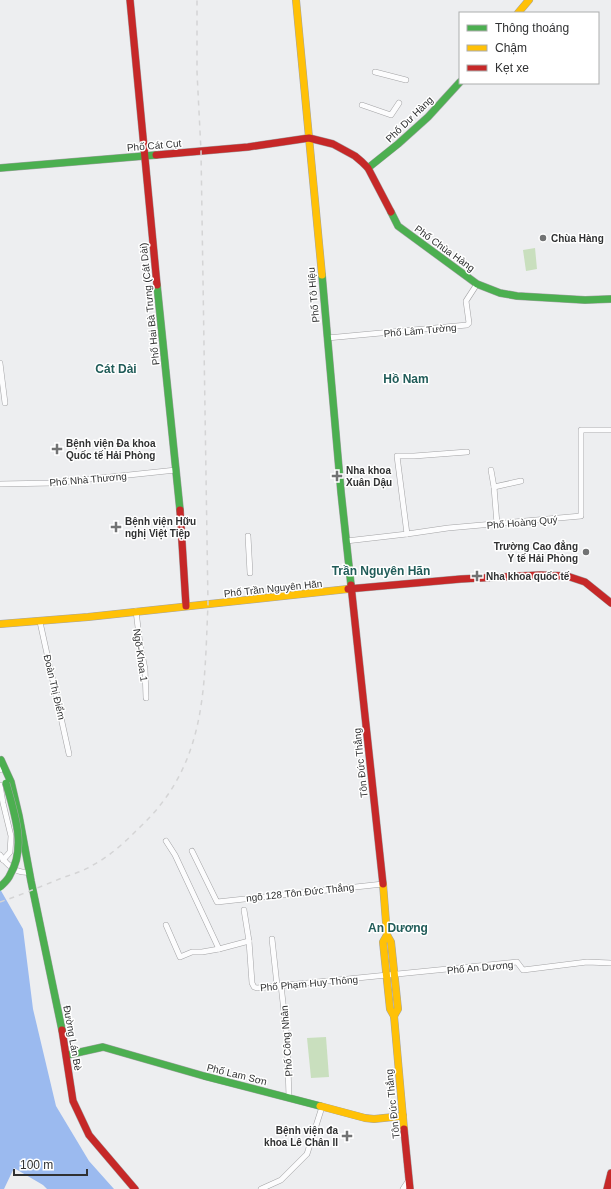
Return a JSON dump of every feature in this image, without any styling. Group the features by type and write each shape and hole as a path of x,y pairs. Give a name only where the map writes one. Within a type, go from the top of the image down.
{"main road":[{"name":"Phố Hai Bà Trưng (Cát Dài)","path":"130,0 181,518 186,606"},
{"name":"Phố Tô Hiệu","path":"296,0 308,138 314,181 346,541 352,589"},
{"path":"519,12 529,0"},
{"name":"Phố Dư Hàng","path":"368,168 428,117 459,83"},
{"name":"Phố Cát Cụt","path":"0,168 248,148 308,138"},
{"name":"Phố Chùa Hàng","path":"308,138 333,144 355,156 362,162 368,168 398,226 477,284 500,293 517,296 585,300 611,299"},
{"name":"Phố Trần Nguyên Hãn","path":"0,624 40,622 461,579 540,575 567,576 585,582 611,603"},
{"name":"Tôn Đức Thắng","path":"352,589 387,935 391,942 398,1009 394,1016"},
{"path":"0,887 15,866 19,846 18,830 3,784 1,757"},
{"name":"Đường Lán Bè","path":"1,757 11,782 19,816 29,872 53,980 67,1055 73,1101 89,1135 135,1189"},
{"name":"Tôn Đức Thắng","path":"387,935 383,942 386,976 390,1010 394,1016 410,1189"},
{"name":"Phố Lam Sơn","path":"67,1055 103,1047 204,1076 365,1118 374,1119 403,1116"},
{"path":"607,1189 611,1173"}],"street":[{"path":"375,72 406,80"},
{"path":"362,105 391,115 399,103"},
{"name":"Phố Lâm Tường","path":"327,338 467,325 470,323 466,301 477,284"},
{"path":"0,363 1,387 5,403"},
{"name":"Phố Hoàng Quý","path":"346,541 448,528 581,516 581,430 611,430"},
{"path":"408,534 397,456 467,452"},
{"name":"Phố Nhà Thương","path":"0,484 53,482 176,470"},
{"path":"491,470 497,524"},
{"path":"494,487 521,481"},
{"path":"248,536 250,573"},
{"name":"Ngõ-Khoa 1","path":"136,611 145,669 146,698"},
{"name":"Đoàn Thị Điểm","path":"40,622 69,754"},
{"path":"0,770 1,757"},
{"path":"3,784 3,803 11,836 10,852 2,857 10,867 22,873 29,872"},
{"path":"166,841 175,855 219,949"},
{"name":"ngõ 128 Tôn Đức Thắng","path":"192,851 217,902 383,884"},
{"name":"Phố Phạm Huy Thông","path":"244,910 249,941 252,983 254,987 257,988 394,975"},
{"path":"166,925 180,957 192,952 219,949 249,941"},
{"name":"Phố Công Nhân","path":"272,939 287,1038 289,1098"},
{"name":"Phố An Dương","path":"394,975 517,962 523,970 588,962 611,963"},
{"path":"261,1189 281,1180 307,1154 322,1107"},
{"path":"403,1189 410,1179"}],"green space":[{"path":"535,248 537,269 526,271 523,250"},
{"path":"326,1037 329,1077 311,1078 307,1038"}],"water":[{"path":"0,889 23,929 33,1009 56,1106 89,1161 114,1189 47,1189 43,1185 14,1168 4,1189 0,1189"}],"railway":[{"path":"0,902 86,869 123,844 161,805 177,779 189,753 197,725 205,667 208,604 201,151 197,72 197,0"}],"traffic: fast":[{"path":"368,168 428,117 459,83"},
{"path":"0,168 156,155"},
{"path":"391,212 398,226 477,284 500,293 517,296 585,300 611,299"},
{"path":"322,275 341,492 351,585"},
{"path":"157,285 180,510"},
{"path":"1,760 11,782 19,816 62,1030"},
{"path":"0,887 9,877 18,853 15,817 6,783"},
{"path":"67,1055 103,1047 204,1076 320,1106"}],"traffic: slow":[{"path":"296,0 322,275"},
{"path":"519,12 529,0"},
{"path":"0,624 88,617 348,589"},
{"path":"383,884 387,935 391,942 398,1009 394,1016 404,1129"},
{"path":"387,935 383,942 390,1009 394,1016"},
{"path":"320,1106 365,1118 374,1119 403,1116"}],"traffic: jam":[{"path":"130,0 157,285"},
{"path":"156,155 248,147 309,138 333,144 355,156 362,162 368,168 391,212"},
{"path":"180,510 186,606"},
{"path":"348,589 461,579 540,575 567,576 585,582 611,603"},
{"path":"351,585 383,884"},
{"path":"62,1030 73,1101 89,1135 135,1189"},
{"path":"404,1129 410,1189"},
{"path":"607,1189 611,1173"}],"place":[{"name":"Chùa Hàng","path":"543,238"},
{"name":"Bệnh viện Đa khoa Quốc tế Hải Phòng","path":"57,449"},
{"name":"Nha khoa Xuân Dậu","path":"337,476"},
{"name":"Bệnh viện Hữu nghị Việt Tiệp","path":"116,527"},
{"name":"Trường Cao đẳng Y tế Hải Phòng","path":"586,552"},
{"name":"Nha khoa quốc tế","path":"477,576"},
{"name":"Bệnh viện đa khoa Lê Chân II","path":"347,1136"}],"district":[{"name":"Cát Dài","path":"116,369"},
{"name":"Hồ Nam","path":"406,379"},
{"name":"Trần Nguyên Hãn","path":"381,571"},
{"name":"An Dương","path":"398,928"}]}
